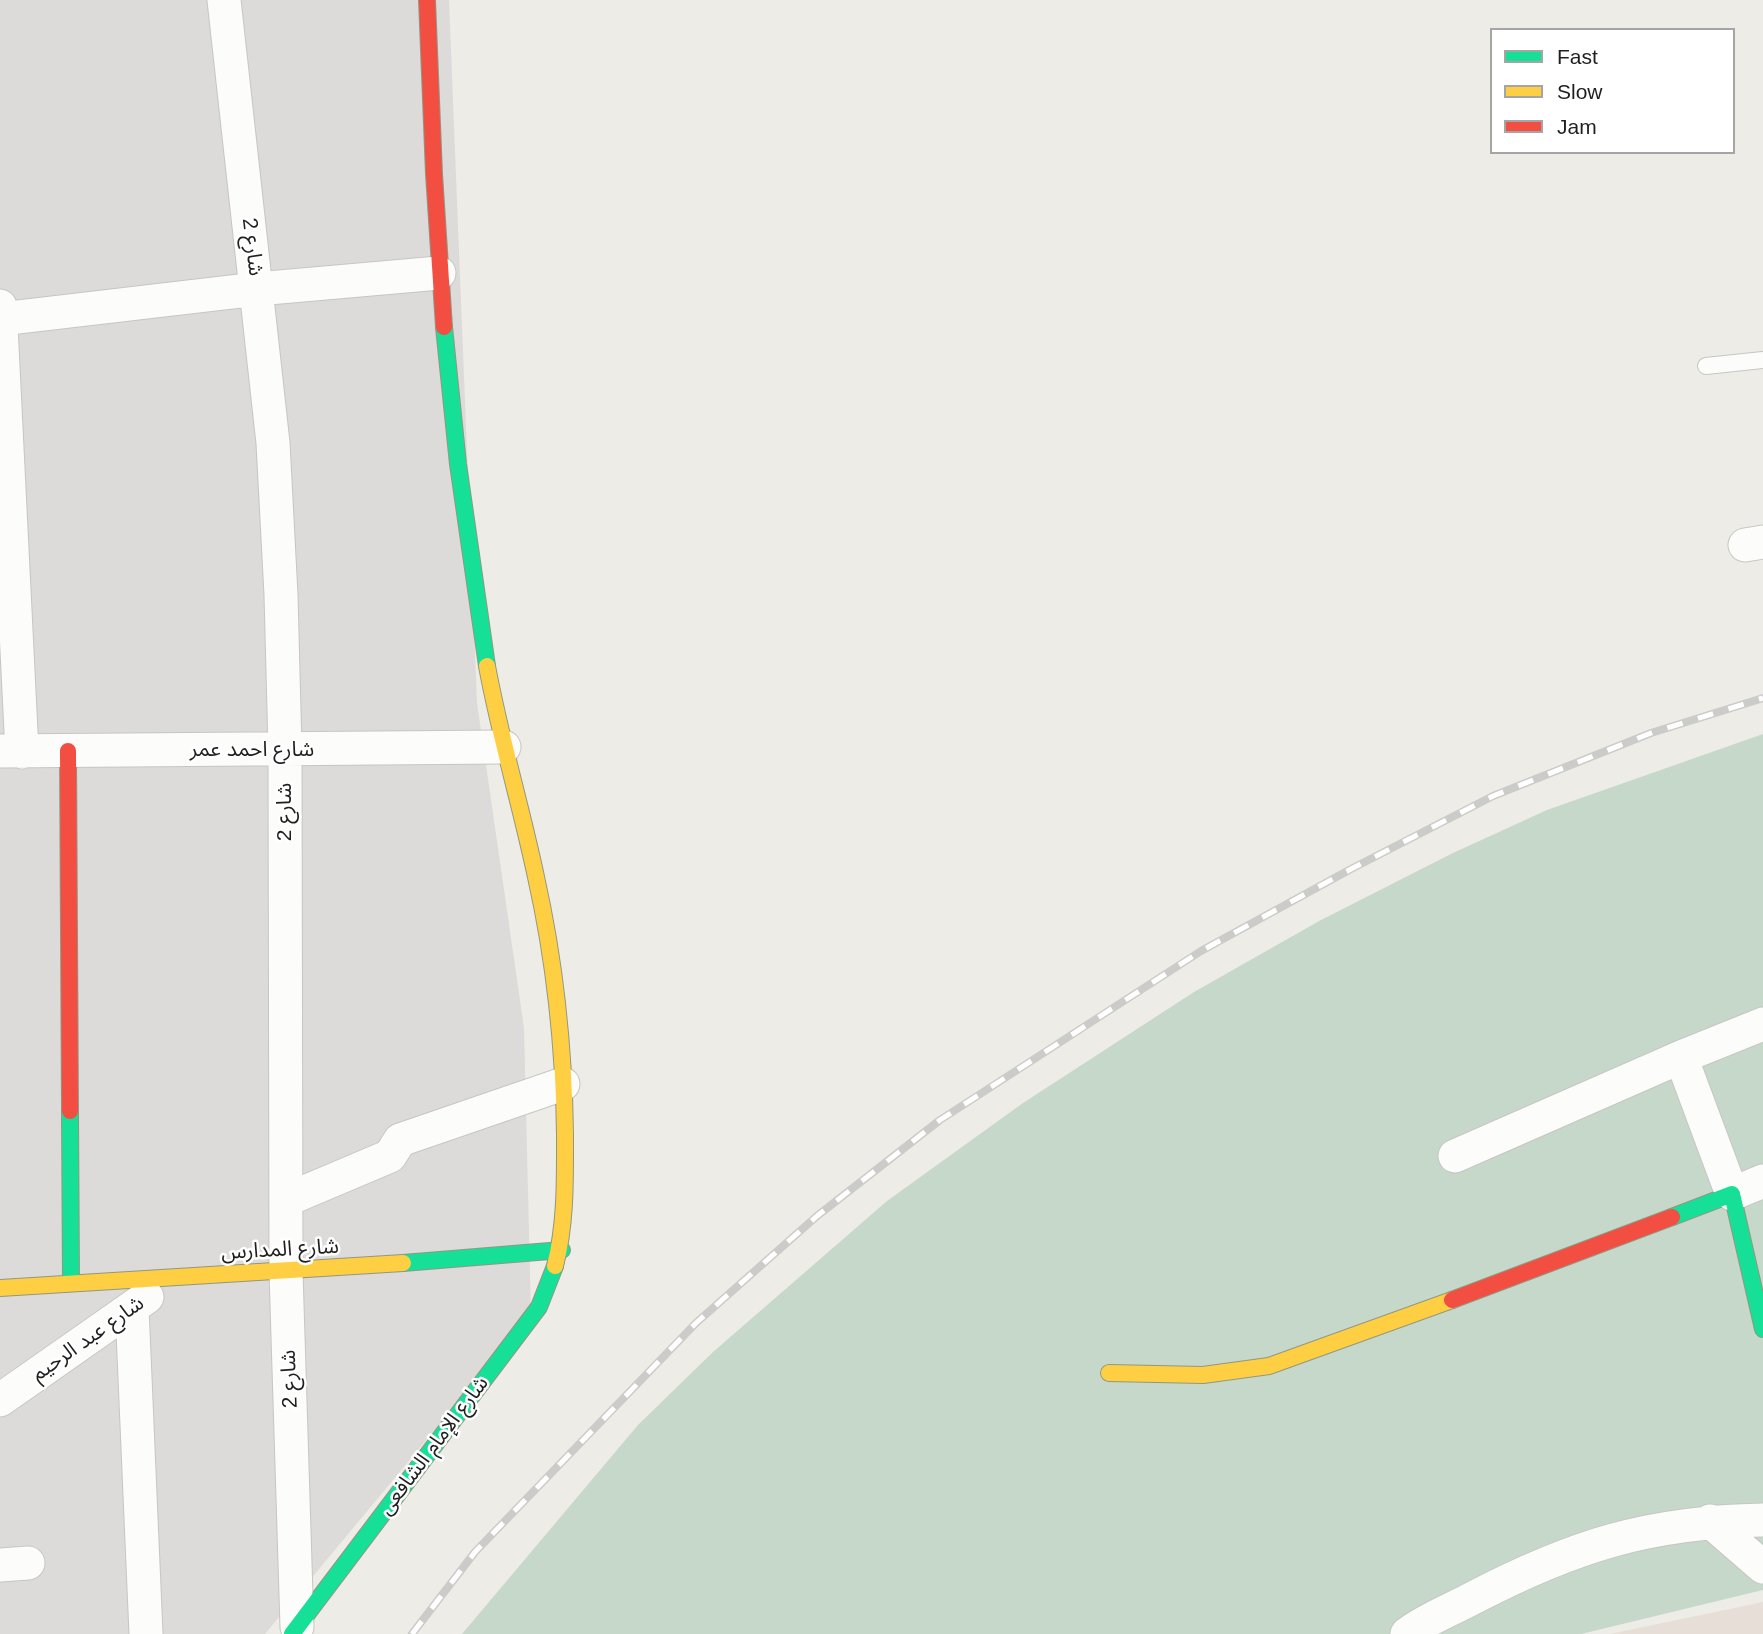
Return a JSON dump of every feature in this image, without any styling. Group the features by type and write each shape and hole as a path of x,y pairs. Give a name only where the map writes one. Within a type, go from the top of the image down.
{"street":[{"name":"شارع 2","path":"224,0 273,443 285,750 286,1272 295,1631"},
{"name":"شارع الإمام الشافعى","path":"295,1631 539,1307 553,1279 562,1250 563,1084 549,947 537,880 503,747 460,477 439,273 427,0"},
{"path":"11,752 0,315 439,273"},
{"name":"شارع احمد عمر","path":"11,752 503,747"},
{"path":"68,751 71,1282"},
{"path":"1455,1156 1763,1024"},
{"path":"1681,1057 1732,1194 1763,1329"},
{"path":"286,1199 390,1156 400,1140 563,1084"},
{"path":"1109,1373 1203,1375 1269,1366 1395,1322 1763,1181"},
{"name":"شارع المدارس","path":"0,1288 176,1276 286,1272 562,1250"},
{"name":"شارع عبد الرحيم","path":"0,1400 176,1276"},
{"path":"132,1308 146,1634"},
{"path":"1407,1634 1532,1567 1589,1545 1648,1529 1710,1521 1763,1520"},
{"path":"1710,1521 1763,1567"}],"lane":[{"path":"1706,366 1763,360"}],"shaded area":[{"path":"0,0 449,0 477,703 524,1028 531,1314 265,1634 0,1634"},
{"path":"1763,1602 1763,1634 1610,1634"}],"green space":[{"path":"1763,734 1763,1590 1581,1634 462,1634 638,1425 713,1352 887,1201 1023,1103 1194,992 1321,920 1453,853 1547,810"}],"railway":[{"path":"412,1634 475,1552 696,1323 817,1216 940,1120 1201,951 1493,796 1651,733 1763,698"}],"traffic: fast":[{"path":"444,327 458,464 487,666"},
{"path":"70,1111 71,1282"},
{"path":"1672,1217 1732,1194 1763,1329"},
{"path":"403,1263 562,1250"},
{"path":"292,1634 539,1307 555,1266"}],"traffic: slow":[{"path":"487,666 543,909 557,1005 563,1070 565,1168 563,1217 555,1266"},
{"path":"0,1288 403,1263"},
{"path":"1109,1373 1203,1375 1269,1366 1452,1300"}],"traffic: jam":[{"path":"427,0 444,327"},
{"path":"68,751 70,1111"},
{"path":"1452,1300 1672,1217"}]}
